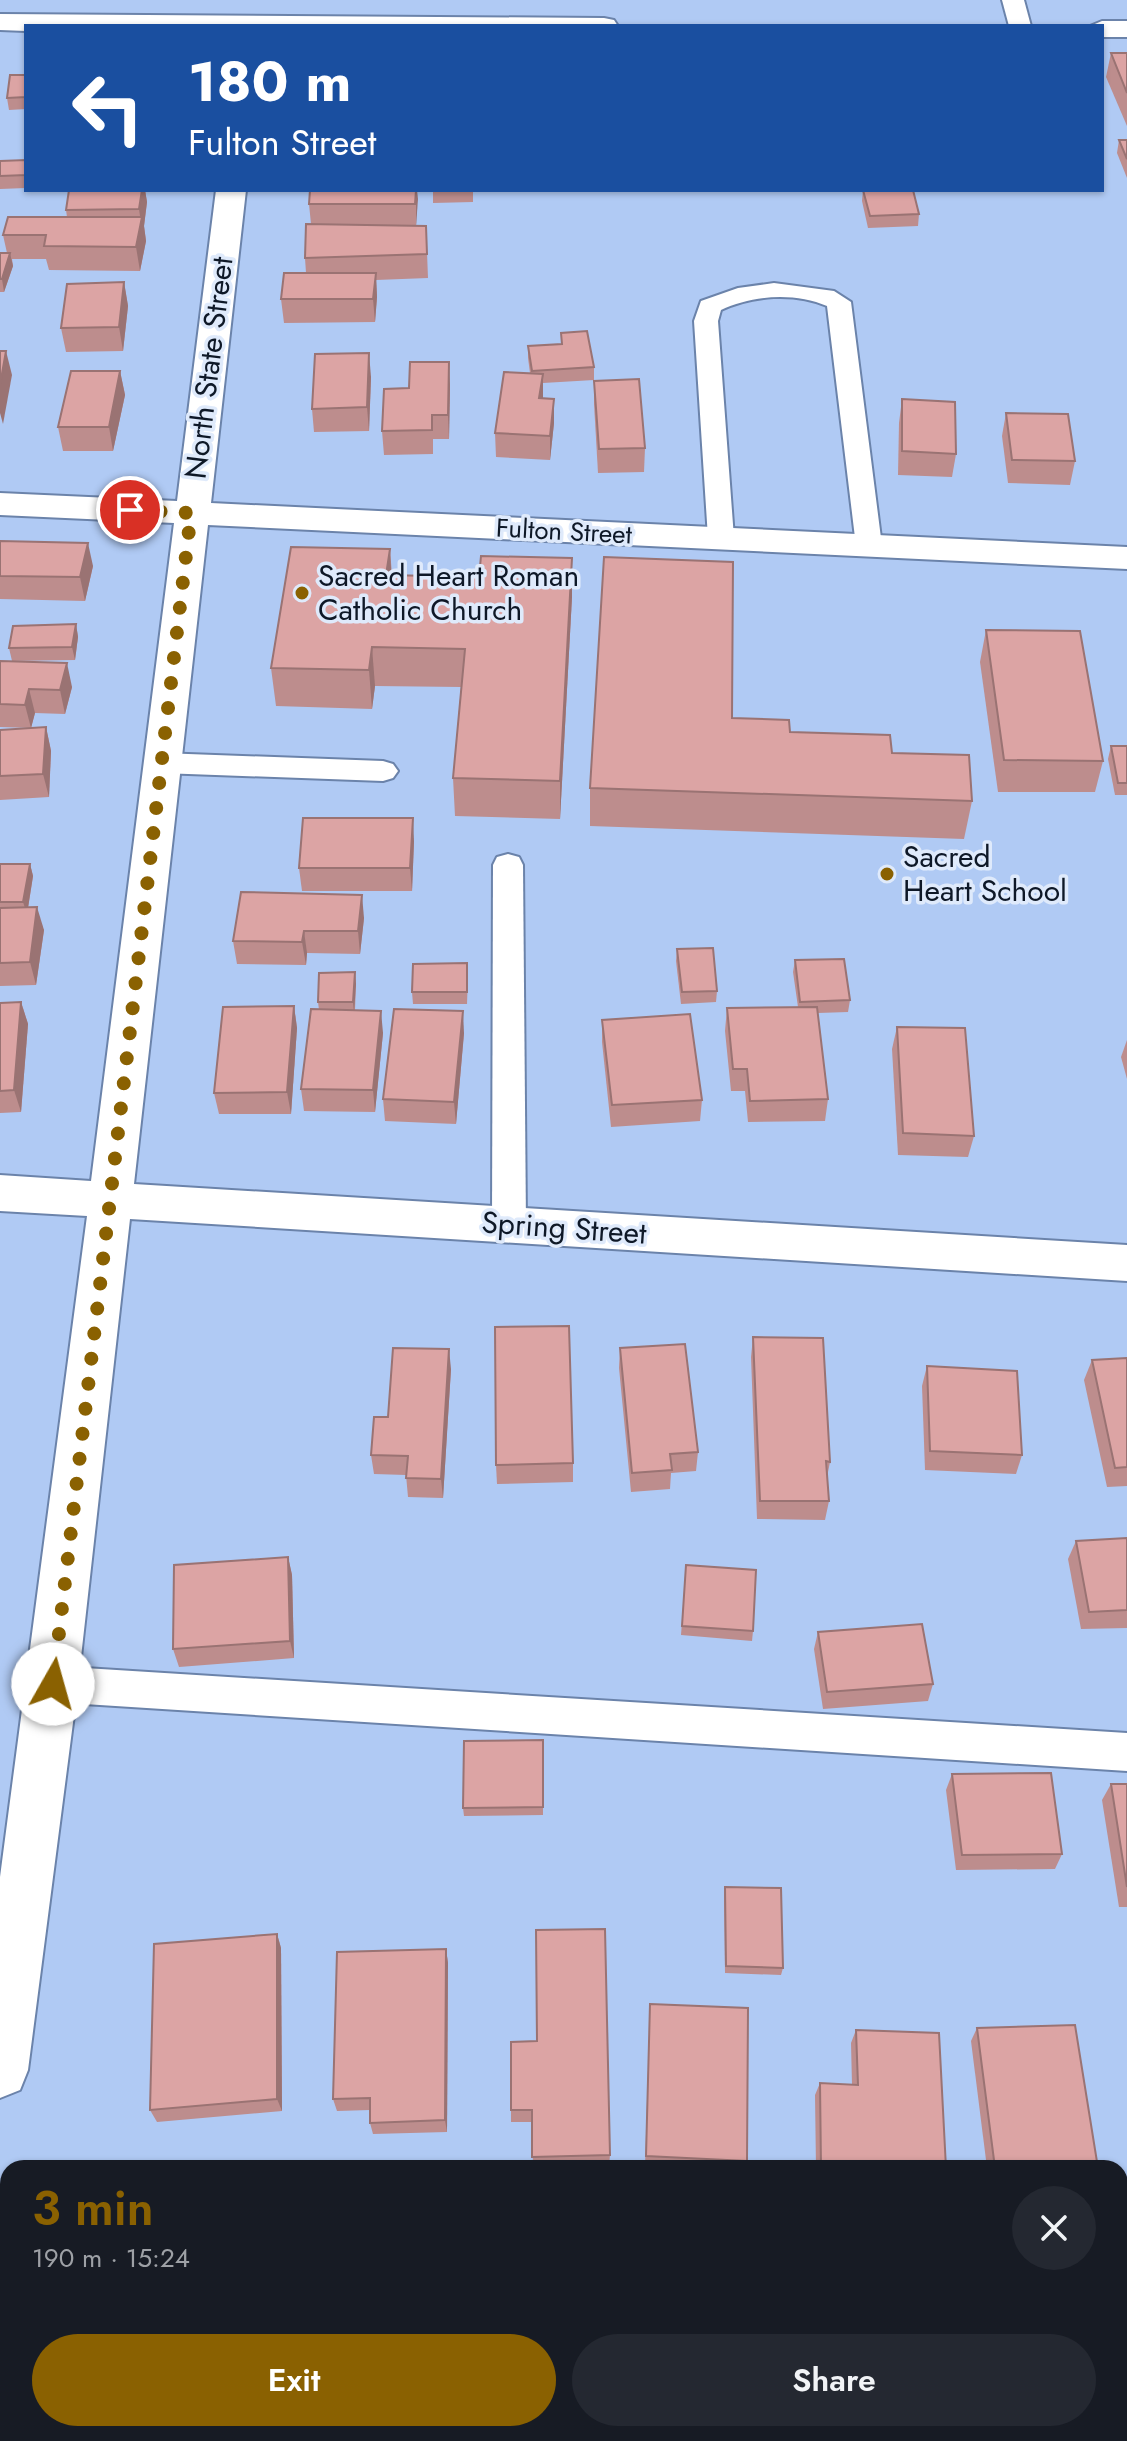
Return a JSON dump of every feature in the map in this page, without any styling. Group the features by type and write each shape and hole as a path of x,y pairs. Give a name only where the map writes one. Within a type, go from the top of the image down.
{"street":[{"path":"0,22 253,17 526,24"},
{"path":"1104,29 1127,29"},
{"name":"North State Street","path":"0,2070 53,1684 231,192"},
{"name":"Fulton Street","path":"0,504 1127,558"},
{"name":"Spring Street","path":"0,1193 1127,1263"}],"lane":[{"path":"1013,0 1019,24"},
{"path":"721,538 706,321 710,306 729,294 792,291 826,294 839,302 869,546"},
{"path":"161,763 383,771"},
{"path":"508,865 509,1225"},
{"path":"53,1684 1127,1752"}],"building":[{"path":"1111,53 1127,53 1127,93"},
{"path":"10,75 24,75 24,97 7,98"},
{"path":"1119,140 1127,140 1127,159"},
{"path":"24,160 24,175 0,176 0,161"},
{"path":"69,192 142,192 139,209 66,210"},
{"path":"310,192 416,192 415,204 309,204"},
{"path":"864,192 914,192 919,214 870,216"},
{"path":"8,217 142,217 136,247 44,246 46,235 3,235"},
{"path":"306,224 426,226 427,254 305,258"},
{"path":"0,253 10,253 2,279 0,279"},
{"path":"284,273 376,273 373,299 281,299"},
{"path":"124,282 119,327 61,328 67,284"},
{"path":"587,331 594,367 532,371 528,346 562,344 561,333"},
{"path":"0,351 6,351 0,385"},
{"path":"369,353 367,407 312,409 315,354"},
{"path":"410,362 449,362 448,415 432,415 432,430 382,431 384,389 409,388"},
{"path":"71,371 120,371 109,427 58,427"},
{"path":"504,372 543,374 539,398 554,399 550,436 495,433"},
{"path":"639,379 645,448 599,449 594,381"},
{"path":"902,399 955,402 956,454 902,451"},
{"path":"1006,413 1068,414 1075,461 1012,460"},
{"path":"0,541 88,543 80,577 0,576"},
{"path":"291,547 390,549 386,575 479,577 481,556 572,558 560,781 453,778 465,649 372,647 369,670 271,668"},
{"path":"604,557 733,562 732,718 789,720 790,732 890,735 892,753 969,755 972,801 590,788"},
{"path":"76,624 72,647 9,648 13,626"},
{"path":"986,630 1080,631 1103,761 1004,760"},
{"path":"0,661 67,663 60,690 29,689 25,705 0,704"},
{"path":"46,727 43,774 0,776 0,730"},
{"path":"1111,746 1127,746 1127,783 1118,783"},
{"path":"303,818 413,818 410,868 299,868"},
{"path":"0,864 30,864 23,902 0,902"},
{"path":"241,892 362,895 358,931 304,931 302,942 233,941"},
{"path":"37,907 30,962 0,963 0,908"},
{"path":"713,948 717,991 682,992 677,949"},
{"path":"844,959 850,1000 800,1002 795,960"},
{"path":"467,963 467,992 412,992 413,964"},
{"path":"355,972 353,1002 318,1002 319,973"},
{"path":"21,1002 14,1090 0,1091 0,1003"},
{"path":"294,1006 287,1092 214,1093 223,1007"},
{"path":"817,1007 828,1099 750,1101 747,1069 733,1069 727,1008"},
{"path":"311,1009 381,1011 373,1090 301,1089"},
{"path":"394,1009 463,1011 454,1102 383,1099"},
{"path":"690,1014 702,1100 612,1105 602,1020"},
{"path":"897,1027 965,1028 974,1136 903,1133"},
{"path":"569,1326 573,1463 496,1465 495,1327"},
{"path":"753,1337 823,1338 830,1462 826,1461 829,1501 760,1501"},
{"path":"685,1344 698,1452 670,1454 672,1470 632,1473 620,1348"},
{"path":"393,1348 449,1349 441,1479 406,1478 408,1456 371,1455 374,1417 388,1417"},
{"path":"1127,1358 1127,1467 1115,1468 1092,1360"},
{"path":"927,1366 1017,1371 1022,1455 930,1451"},
{"path":"1127,1538 1127,1610 1089,1612 1076,1541"},
{"path":"288,1557 290,1641 173,1649 174,1565"},
{"path":"686,1565 756,1570 753,1631 682,1626"},
{"path":"922,1624 933,1684 827,1692 818,1632"},
{"path":"543,1740 543,1807 463,1808 464,1741"},
{"path":"1051,1773 1062,1854 962,1855 952,1774"},
{"path":"1111,1784 1127,1784 1127,1887"},
{"path":"725,1887 781,1888 783,1968 726,1966"},
{"path":"605,1929 610,2155 532,2157 532,2110 511,2110 511,2042 537,2041 536,1930"},
{"path":"277,1934 277,2099 150,2110 154,1944"},
{"path":"446,1949 445,2120 370,2123 370,2098 333,2099 337,1952"},
{"path":"650,2004 748,2008 747,2160 646,2156"},
{"path":"1075,2025 1097,2160 994,2160 977,2028"},
{"path":"856,2030 939,2033 946,2160 821,2160 820,2083 858,2085"}],"place":[{"name":"Sacred Heart Roman Catholic Church","path":"302,593"},
{"name":"Sacred Heart School","path":"887,874"}],"route":[{"path":"53,1684 191,513 130,510"}]}
